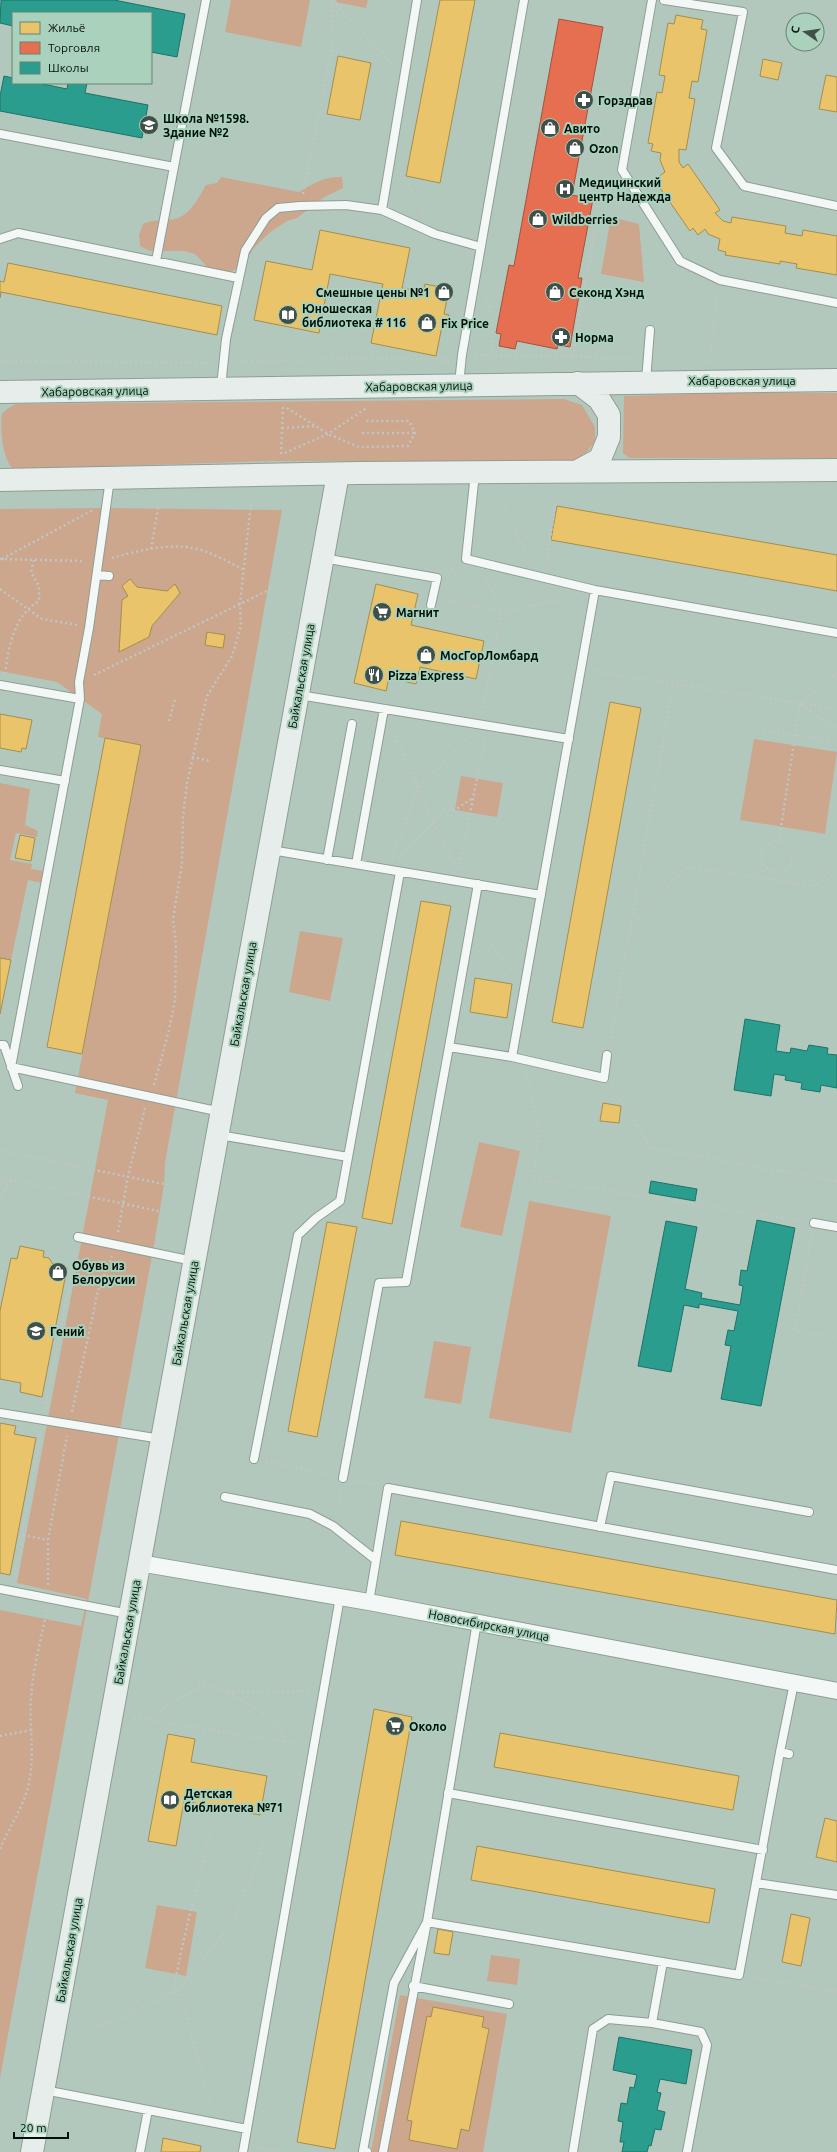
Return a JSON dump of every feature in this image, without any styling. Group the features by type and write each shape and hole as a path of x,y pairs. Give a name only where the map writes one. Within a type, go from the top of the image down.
{"main road":[{"name":"Хабаровская улица","path":"6,395 578,383 647,371 837,380"},
{"path":"578,383 599,398 609,415 609,437 600,459 578,471"},
{"path":"0,470 10,480 475,472 837,470"},
{"name":"Байкальская улица","path":"32,2152 338,474"}],"street":[{"name":"Новосибирская улица","path":"139,1563 369,1602 837,1691"}],"lane":[{"path":"156,261 206,0"},
{"path":"382,210 418,0"},
{"path":"459,385 462,355 524,0"},
{"path":"652,0 622,170 680,261 720,280 837,303"},
{"path":"664,0 743,12 716,148 744,186 837,206"},
{"path":"0,134 174,167"},
{"path":"220,390 222,362 238,278 245,251 266,218 278,208 346,205 382,210 435,234 481,247"},
{"path":"0,239 18,233 238,278"},
{"path":"647,371 650,330"},
{"path":"475,472 466,559 595,590 837,633"},
{"path":"11,1067 80,699 79,682 89,628 110,479"},
{"path":"323,558 437,578 432,601"},
{"path":"97,575 109,576"},
{"path":"512,1057 595,590"},
{"path":"1,685 80,699"},
{"path":"298,694 569,740"},
{"path":"356,864 384,709"},
{"path":"327,860 352,724"},
{"path":"0,770 65,781"},
{"path":"270,850 541,895"},
{"path":"254,1459 298,1235 316,1218 340,1201 400,872"},
{"path":"343,1478 379,1283 406,1282 478,884"},
{"path":"0,1045 4,1046 18,1086"},
{"path":"449,1047 512,1057 604,1078 607,1055"},
{"path":"11,1067 222,1112"},
{"path":"218,1135 348,1157"},
{"path":"814,1223 837,1227"},
{"path":"78,1237 195,1261"},
{"path":"0,1413 162,1440"},
{"path":"600,1527 611,1476 809,1512"},
{"path":"369,1602 388,1488 837,1570"},
{"path":"225,1496 310,1514 333,1526 376,1560"},
{"path":"0,1589 130,1614"},
{"path":"244,2148 340,1597"},
{"path":"383,2152 413,1986 427,1922 477,1622"},
{"path":"427,1922 739,1975 756,1883 784,1753 794,1683"},
{"path":"448,1793 763,1850"},
{"path":"756,1883 837,1895"},
{"path":"367,2152 363,2151 394,1982 427,1922"},
{"path":"652,2023 663,1962"},
{"path":"413,1986 509,2004"},
{"path":"572,2152 593,2029 608,2019 652,2023 701,2032 707,2045 687,2152"},
{"path":"43,2089 247,2129"},
{"path":"140,2152 148,2110"}],"path":[{"path":"332,0 404,76"},
{"path":"300,206 333,41 332,0"},
{"path":"391,156 435,234"},
{"path":"573,356 603,180 622,170"},
{"path":"478,264 492,319 493,355"},
{"path":"709,362 720,280"},
{"path":"0,361 222,362 370,358 448,361 462,355 573,356 647,371"},
{"path":"701,362 717,362"},
{"path":"281,461 283,402"},
{"path":"283,406 328,434 359,447 408,446 415,433"},
{"path":"281,455 328,434 368,408"},
{"path":"365,421 409,420 415,433"},
{"path":"282,428 316,426"},
{"path":"362,433 415,433"},
{"path":"502,501 525,552 543,577"},
{"path":"543,577 556,501"},
{"path":"1,560 107,503"},
{"path":"151,549 160,503"},
{"path":"0,1849 5,1836 15,1821 29,1784 33,1752 31,1730 33,1679 49,1598 46,1566 48,1540 69,1424 98,1291 116,1244 128,1176 148,1095 156,1083 170,1030 175,1000 176,945 173,919 182,863 184,804 192,756 207,696 223,671 237,643 241,626 240,604 250,503"},
{"path":"1,560 99,561 151,549 191,548 217,556 244,570"},
{"path":"437,578 450,573 466,559"},
{"path":"1,685 10,638 27,608 38,601 39,586 31,572 34,560"},
{"path":"384,709 418,788 459,871 474,797 483,725 502,612 478,562"},
{"path":"79,682 273,588"},
{"path":"0,589 42,618 89,628"},
{"path":"432,601 502,612 550,603 595,590"},
{"path":"590,670 837,709"},
{"path":"779,840 800,704 837,673"},
{"path":"607,1055 673,684"},
{"path":"169,721 175,698"},
{"path":"800,704 837,729"},
{"path":"387,870 418,788 483,725"},
{"path":"758,730 837,741"},
{"path":"192,756 210,761"},
{"path":"387,870 434,822 442,810 455,810 474,797"},
{"path":"779,840 788,844 793,855 790,866 780,872 770,871 762,862 761,852 771,842 779,840"},
{"path":"630,927 687,867 816,886 837,862"},
{"path":"472,920 524,986"},
{"path":"527,1078 539,1127 532,1179 814,1223 795,1331 837,1338"},
{"path":"604,1078 622,1101 651,1148 837,1181"},
{"path":"0,1151 169,1185"},
{"path":"0,1178 163,1212"},
{"path":"0,1200 10,1180"},
{"path":"254,1459 388,1488"},
{"path":"333,1526 343,1478"},
{"path":"23,1535 48,1540"},
{"path":"175,1662 207,1687 226,1692 324,1691"},
{"path":"146,1720 174,1701 207,1687"},
{"path":"226,1692 277,1725 285,1741"},
{"path":"134,1718 314,1746"},
{"path":"0,1736 31,1730"},
{"path":"172,1994 182,1942 198,1887 210,1831"},
{"path":"87,2030 128,2015 172,1994 179,1989 235,1920 264,1841"},
{"path":"739,1975 837,1992"},
{"path":"179,1989 216,2123"},
{"path":"244,2148 282,2152"}],"shaded area":[{"path":"231,0 310,0 301,47 225,32"},
{"path":"337,0 368,0 366,8 336,2"},
{"path":"221,177 299,192 325,179 342,177 343,188 323,198 297,218 287,221 269,233 254,248 242,266 232,271 221,273 210,270 195,254 184,251 150,251 140,246 139,235 143,224 147,222 174,219 184,215 193,206 206,185 217,183"},
{"path":"611,217 639,224 644,282 601,274"},
{"path":"723,393 837,393 837,458 629,458 623,453 624,396"},
{"path":"564,399 582,405 595,427 595,441 587,452 571,462 272,461 16,469 12,468 6,457 1,427 2,414 15,404"},
{"path":"103,508 282,510 165,1163 164,1185 154,1245 0,2078 0,1610 81,1626 87,1599 17,1583 108,1100 75,1093 141,745 98,737 102,714 57,682 0,671 0,509"},
{"path":"754,739 837,752 825,834 740,820"},
{"path":"461,776 503,783 497,817 455,810"},
{"path":"0,783 30,789 25,825 38,831 37,837 16,833 10,860 32,864 31,869 44,871 42,883 28,880 11,960 0,958"},
{"path":"300,931 343,938 330,1001 289,992"},
{"path":"479,1142 520,1151 502,1236 460,1227"},
{"path":"529,1201 611,1216 571,1433 489,1418"},
{"path":"434,1341 471,1347 461,1404 424,1398"},
{"path":"157,1905 197,1912 186,1976 145,1968"},
{"path":"491,1955 520,1959 517,1985 487,1981"},
{"path":"400,1995 507,2014 483,2152 371,2152"}],"building: Жильё":[{"path":"440,0 475,0 440,183 406,176"},
{"path":"676,15 703,20 701,29 707,30 698,82 692,81 689,98 695,99 686,150 679,149 679,162 683,168 688,164 720,210 715,213 723,221 731,223 732,217 786,226 785,233 802,236 803,230 837,236 837,275 796,268 797,264 780,261 780,264 725,255 726,252 718,250 720,239 708,234 705,229 698,235 693,228 690,231 658,185 662,182 658,177 665,172 660,160 661,153 651,151 653,144 648,143 657,92 662,93 665,76 659,75 668,23 674,24"},
{"path":"338,56 371,63 360,120 327,114"},
{"path":"763,59 782,63 778,80 760,76"},
{"path":"826,75 837,77 837,112 819,109"},
{"path":"320,230 410,248 402,288 423,292 425,284 449,289 444,314 449,315 447,327 442,326 436,356 371,343 383,284 330,274 319,333 254,320 266,261 312,270"},
{"path":"8,263 222,306 217,335 1,292 0,298 0,281 4,282"},
{"path":"557,506 837,555 837,591 551,540"},
{"path":"130,579 137,587 167,591 175,584 180,593 152,626 149,637 119,652 122,600 128,596 122,586"},
{"path":"376,584 418,594 411,625 484,641 476,679 420,667 416,684 389,678 386,691 354,683"},
{"path":"207,632 225,635 223,648 205,645"},
{"path":"610,702 641,708 583,1028 552,1022"},
{"path":"0,714 32,720 26,749 22,748 21,752 0,748"},
{"path":"105,738 141,745 82,1054 47,1047"},
{"path":"20,835 35,838 31,861 15,858"},
{"path":"421,901 451,906 392,1224 362,1218"},
{"path":"0,958 11,960 0,1014"},
{"path":"475,978 512,984 507,1018 470,1012"},
{"path":"603,1103 621,1106 619,1123 600,1121"},
{"path":"327,1222 357,1227 317,1437 288,1431"},
{"path":"20,1246 44,1251 43,1257 49,1258 54,1266 67,1268 42,1397 20,1392 21,1383 0,1379 0,1311 11,1258 17,1259"},
{"path":"0,1423 16,1426 14,1434 36,1438 10,1575 0,1573"},
{"path":"401,1521 837,1600 835,1634 395,1555"},
{"path":"374,1709 412,1717 335,2149 297,2142"},
{"path":"500,1733 739,1776 733,1810 494,1767"},
{"path":"168,1734 195,1739 191,1762 267,1776 260,1815 184,1801 176,1846 148,1841"},
{"path":"825,1818 837,1821 837,1862 816,1857"},
{"path":"477,1846 715,1889 709,1923 471,1880"},
{"path":"791,1914 810,1918 801,1966 782,1962"},
{"path":"438,1929 453,1932 449,1955 434,1953"},
{"path":"433,2007 484,2017 482,2027 489,2029 469,2131 461,2129 457,2149 409,2140 412,2121 407,2120 427,2016 431,2017"},
{"path":"163,2138 201,2146 200,2152 161,2152"}],"building: Торговля":[{"path":"559,19 603,27 572,195 593,199 578,278 582,278 570,347 558,345 557,349 517,341 515,349 499,346 501,334 496,333 509,265 514,266"}],"building: Школы":[{"path":"1,0 114,0 185,14 177,57 152,52 152,12 12,12 12,26 0,23"},
{"path":"4,76 12,78 12,84 43,84 67,89 68,84 87,84 85,93 148,105 142,138 0,111 0,96"},
{"path":"745,1019 780,1025 776,1051 790,1053 791,1048 807,1051 809,1045 828,1048 827,1054 837,1055 837,1088 821,1085 820,1092 801,1089 802,1083 785,1080 786,1076 774,1074 771,1096 734,1090"},
{"path":"651,1181 697,1189 695,1201 649,1193"},
{"path":"757,1220 795,1228 761,1406 721,1399 731,1346 725,1345 728,1330 734,1331 738,1311 699,1304 699,1308 684,1305 671,1372 638,1366 666,1221 697,1227 685,1289 702,1293 701,1298 740,1305 743,1286 739,1285 741,1270 747,1271"},
{"path":"619,2037 692,2050 686,2084 660,2079 657,2092 661,2093 657,2110 665,2112 661,2130 655,2129 651,2146 649,2145 647,2152 622,2152 624,2142 620,2142 623,2122 618,2121 621,2103 627,2104 630,2087 634,2088 637,2075 613,2070"}],"place":[{"name":"Горздрав","path":"584,100"},
{"name":"Школа №1598. Здание №2","path":"149,125"},
{"name":"Авито","path":"550,128"},
{"name":"Ozon","path":"575,148"},
{"name":"Медицинский центр Надежда","path":"565,189"},
{"name":"Wildberries","path":"538,219"},
{"name":"Смешные цены №1","path":"444,292"},
{"name":"Секонд Хэнд","path":"555,292"},
{"name":"Юношеская библиотека # 116","path":"288,315"},
{"name":"Fix Price","path":"427,323"},
{"name":"Норма","path":"561,337"},
{"name":"Магнит","path":"382,612"},
{"name":"МосГорЛомбард","path":"426,655"},
{"name":"Pizza Express","path":"374,675"},
{"name":"Обувь из Белорусии","path":"58,1272"},
{"name":"Гений","path":"36,1331"},
{"name":"Около","path":"395,1726"},
{"name":"Детская библиотека №71","path":"170,1800"}]}
